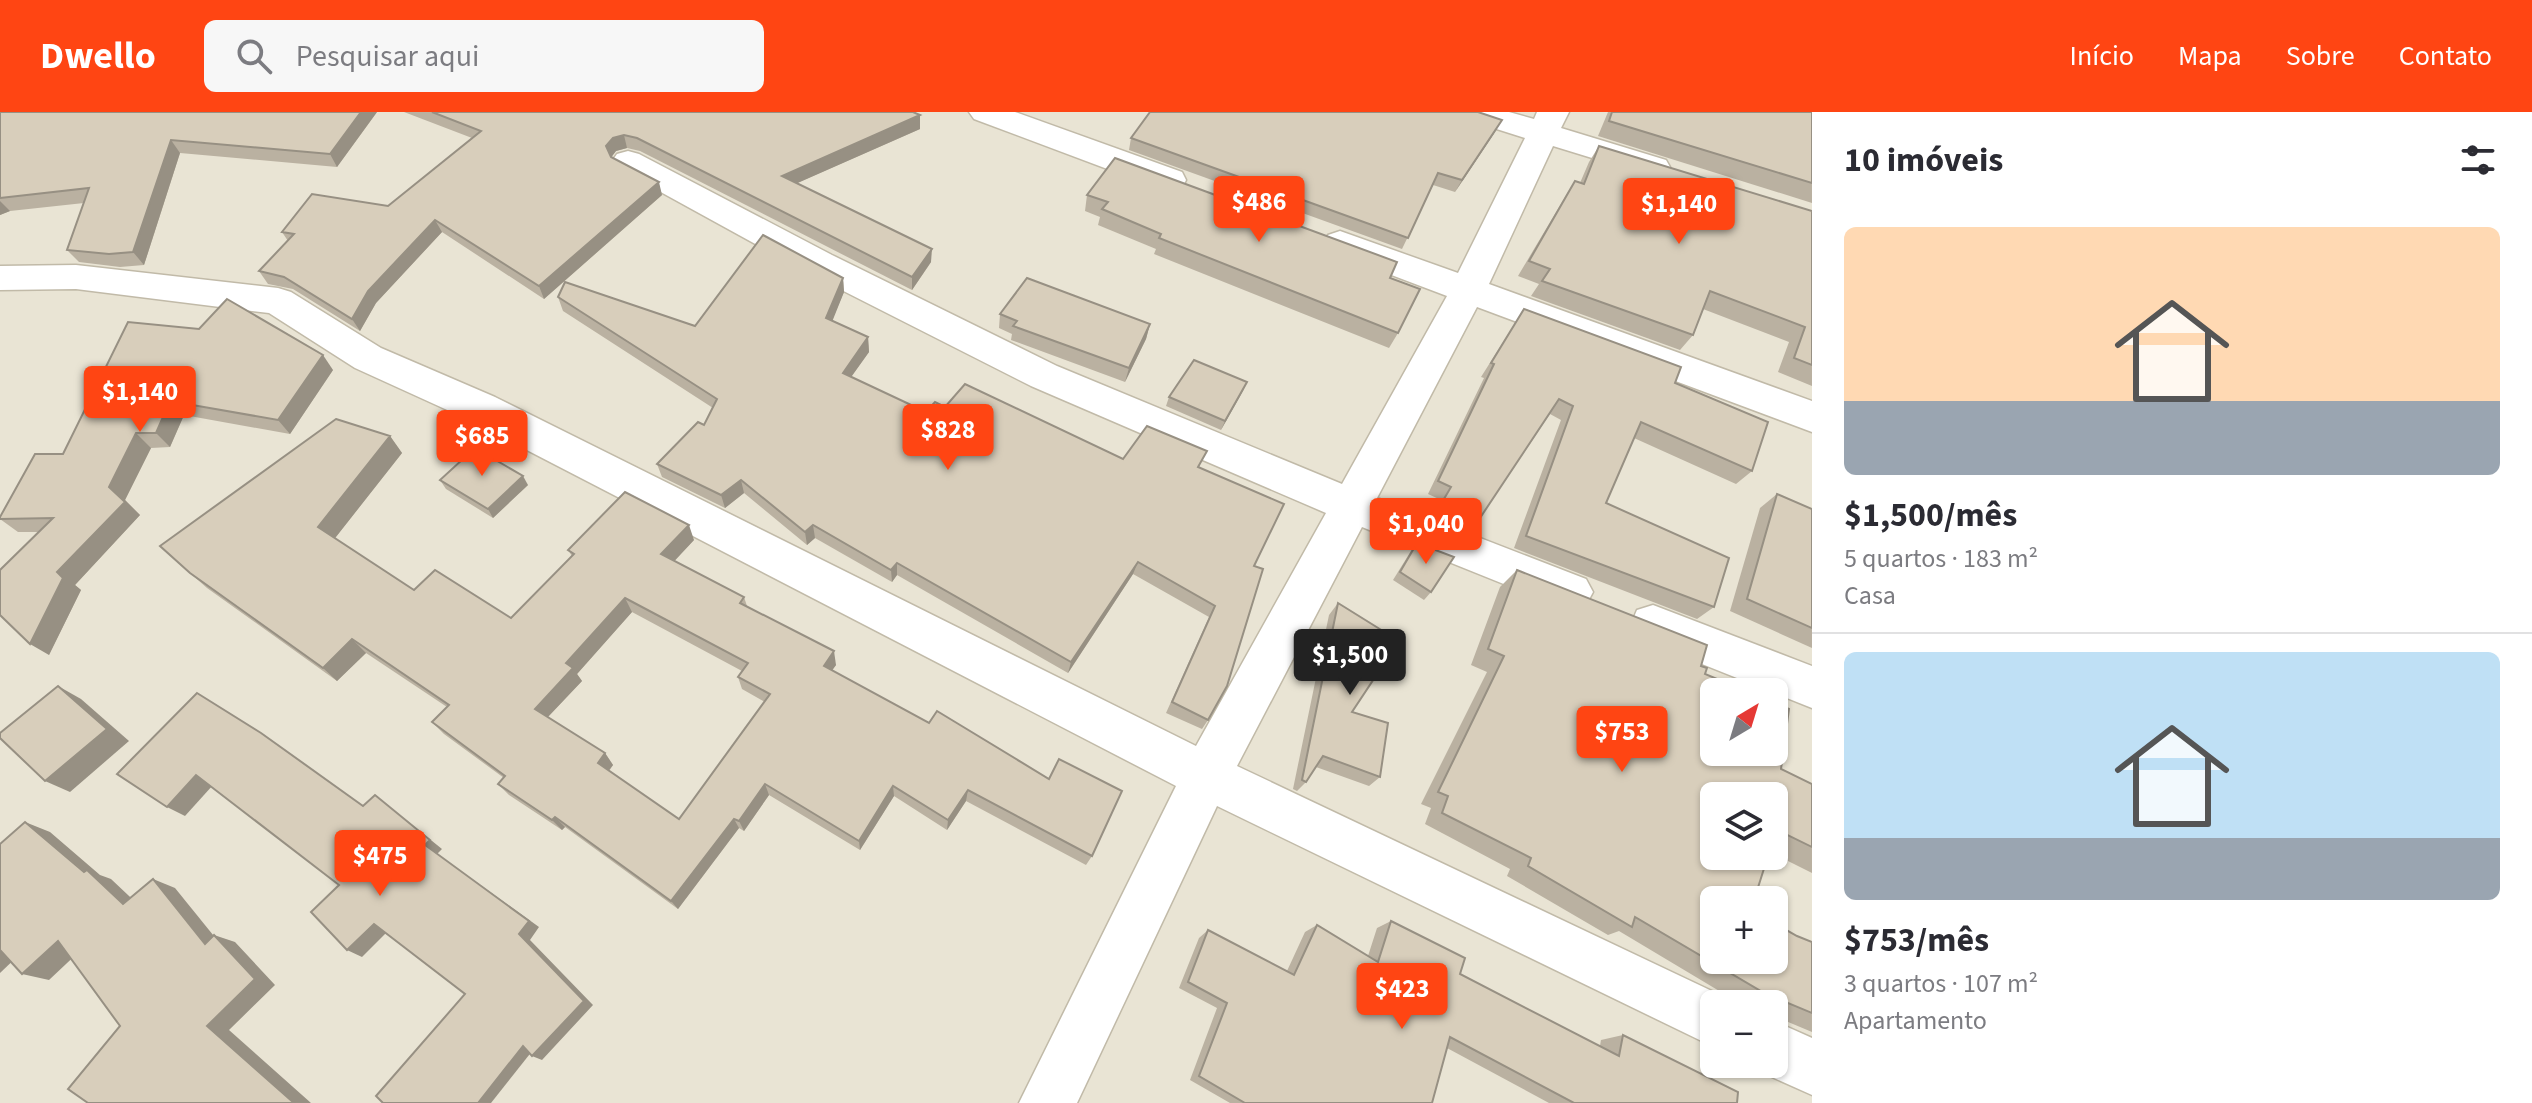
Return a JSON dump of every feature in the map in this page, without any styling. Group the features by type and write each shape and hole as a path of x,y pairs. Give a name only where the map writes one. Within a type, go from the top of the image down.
{"street":[{"path":"985,112 1205,193"},
{"path":"1476,112 1549,122 1678,175"},
{"path":"1047,1103 1206,776 1468,290 1549,122"},
{"path":"628,161 820,264 1044,376 1353,506 1812,687"},
{"path":"1307,231 1812,417"},
{"path":"0,278 76,277 278,301 368,358 580,457 1206,776 1700,1013"},
{"path":"1788,1056 1812,1067"}],"shaded area":[{"path":"0,112 1812,112 1812,1103 0,1103"}],"building":[{"path":"0,112 361,112 330,154 171,140 133,252 109,254 67,250 89,188 0,198"},
{"path":"432,112 913,112 920,115 782,176 932,249 912,277 637,138 624,135 613,138 606,146 611,157 659,182 539,286 435,220 368,291 352,319 284,277 259,271 294,234 282,232 312,194 388,206 481,131"},
{"path":"1150,112 1478,112 1502,120 1462,180 1438,173 1408,238 1131,138"},
{"path":"1612,112 1812,112 1812,183 1609,121"},
{"path":"1599,146 1812,211 1812,365 1794,358 1805,327 1710,291 1693,335 1542,281 1550,269 1529,261 1575,181 1584,184"},
{"path":"1115,158 1397,262 1390,278 1420,289 1398,333 1159,238 1161,234 1102,209 1108,202 1087,195"},
{"path":"763,235 843,278 826,318 868,337 843,373 926,412 935,402 945,407 965,384 1123,459 1147,426 1207,451 1198,467 1284,504 1254,566 1263,569 1227,686 1208,720 1172,702 1215,606 1138,562 1071,662 897,563 891,570 813,525 805,532 741,480 721,495 657,464 698,422 704,425 717,399 558,297 565,282 695,326"},
{"path":"1027,278 1150,324 1129,368 1013,326 1017,321 1000,314"},
{"path":"227,299 323,355 278,420 170,401 156,433 136,433 109,487 125,502 57,572 63,578 30,644 0,615 0,570 53,518 0,517 35,454 63,454 128,322 199,329"},
{"path":"1524,309 1681,367 1675,383 1768,422 1752,471 1641,422 1606,503 1729,558 1714,607 1526,536 1573,406 1559,399 1480,518 1441,504 1451,487 1438,481 1494,364 1491,363"},
{"path":"1194,360 1247,382 1225,421 1169,397"},
{"path":"336,419 390,436 318,527 414,590 435,570 511,618 574,554 568,550 625,492 689,525 661,554 744,597 740,603 834,651 824,666 929,723 937,711 1049,779 1059,759 1122,791 1092,856 968,790 948,820 893,786 859,841 765,784 739,821 734,819 671,901 555,817 552,820 498,784 505,776 432,722 449,705 352,639 323,668 190,573 160,546","holes":["625,598 748,663 738,677 770,694 679,819 598,763 605,753 535,709 573,668 566,663"]},
{"path":"475,448 523,476 488,509 440,480"},
{"path":"1777,494 1812,509 1812,628 1747,599"},
{"path":"1417,543 1454,557 1431,592 1400,572"},
{"path":"1517,570 1707,645 1701,666 1707,668 1705,674 1715,678 1700,678 1700,766 1781,766 1781,769 1812,784 1812,847 1788,835 1788,782 1700,782 1700,870 1764,870 1758,886 1700,886 1700,955 1635,917 1632,927 1528,866 1531,858 1442,813 1448,796 1438,792 1504,656 1488,649"},
{"path":"1338,603 1399,641 1352,712 1388,723 1380,777 1323,756 1306,782 1302,780"},
{"path":"58,686 107,729 45,781 0,738 0,733"},
{"path":"197,693 261,733 363,806 375,795 430,840 425,845 529,921 519,934 584,1001 532,1056 523,1046 478,1103 383,1103 376,1096 465,994 374,924 347,950 311,912 339,885 196,775 167,807 117,774"},
{"path":"25,822 84,872 87,870 123,904 153,879 205,944 214,935 255,979 207,1026 294,1103 88,1103 68,1089 120,1026 58,941 22,974 0,950 0,844"},
{"path":"1391,921 1465,958 1460,974 1619,1056 1623,1035 1700,1073 1700,1078 1710,1078 1738,1092 1737,1103 1574,1103 1450,1037 1432,1103 1245,1103 1199,1076 1227,1003 1188,982 1208,930 1294,975 1317,925 1378,962"},
{"path":"1788,931 1812,942 1812,1013 1788,1003 1788,990 1759,990 1732,974 1788,974"}]}
